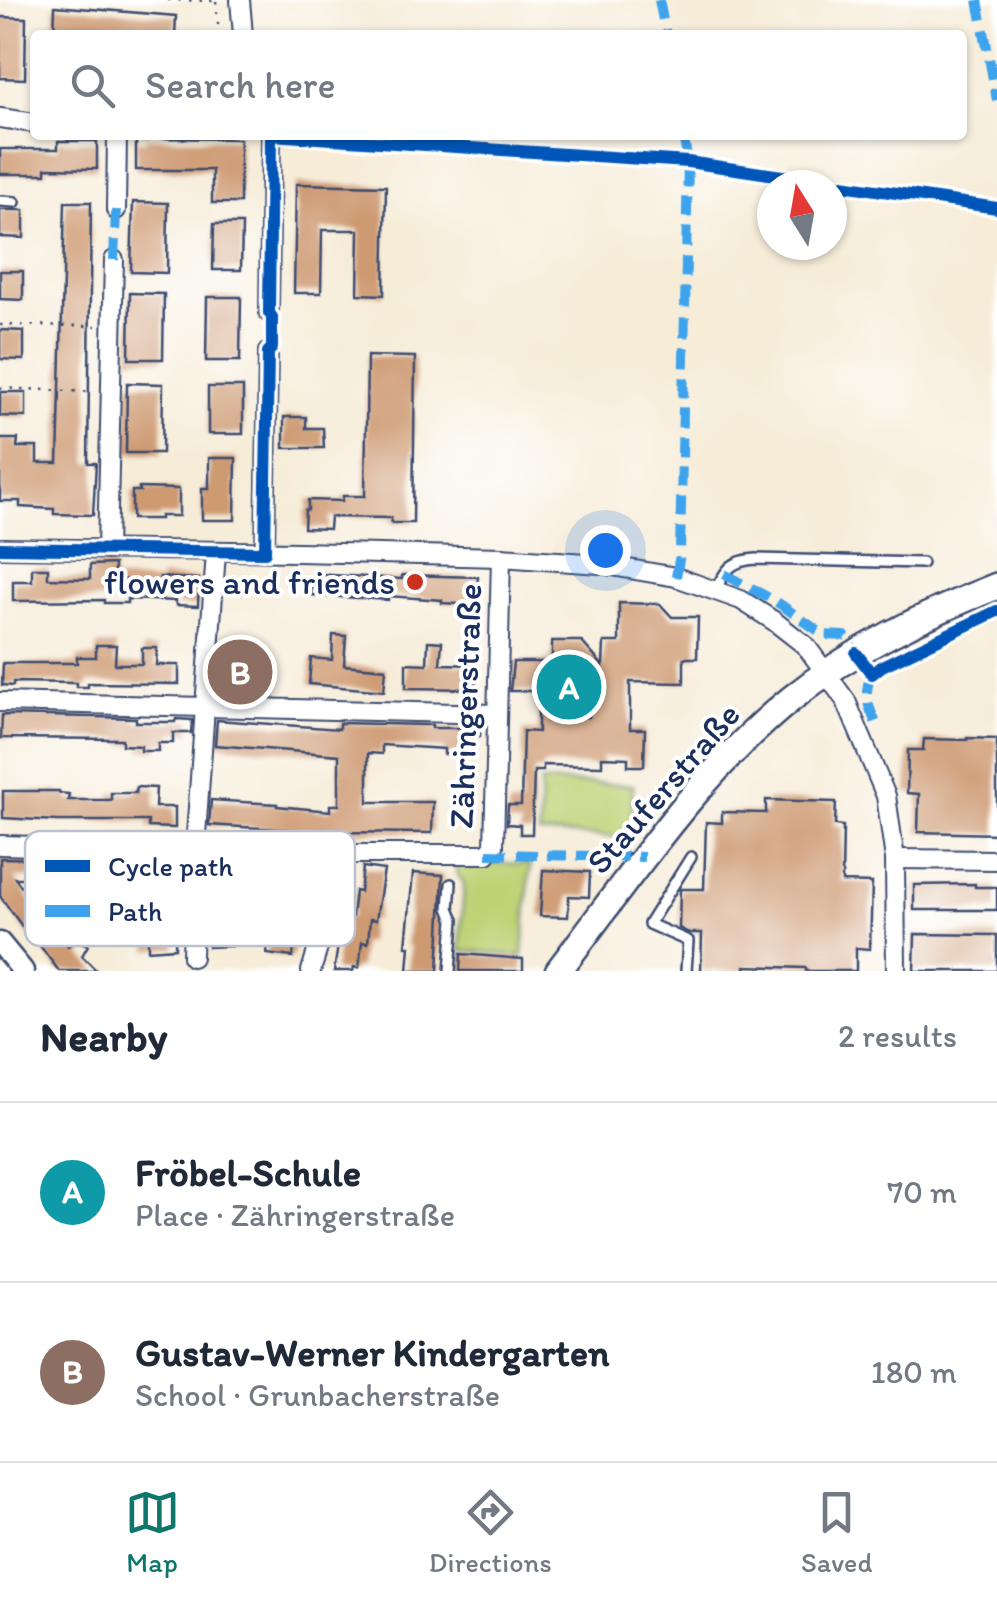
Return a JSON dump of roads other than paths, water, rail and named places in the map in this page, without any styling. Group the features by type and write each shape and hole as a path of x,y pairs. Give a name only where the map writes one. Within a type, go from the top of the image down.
{"main road":[{"name":"Stauferstraße","path":"558,971 715,770 790,700 896,630 997,586"}],"street":[{"path":"240,0 243,30"},
{"path":"0,118 30,121"},
{"path":"116,140 116,210"},
{"path":"269,313 271,140"},
{"path":"107,550 114,260"},
{"path":"265,552 268,352"},
{"path":"0,548 501,557 660,573 741,600 806,646 827,672 846,702 886,796 895,859 896,971"},
{"path":"197,831 216,552"},
{"name":"Zähringerstraße","path":"355,854 487,854 494,846 501,557"},
{"path":"0,702 496,714"},
{"path":"0,845 25,846"},
{"path":"895,859 997,860"},
{"path":"0,943 23,971"},
{"path":"192,946 192,956"},
{"path":"311,971 318,946"}],"lane":[{"path":"0,201 15,202"},
{"path":"715,590 730,566 740,560 922,563"},
{"path":"686,971 688,941 648,924 692,857"},
{"path":"450,971 454,920 451,884"}],"place":[{"name":"flowers and friends","path":"415,582"},
{"name":"Gustav-Werner Kindergarten","path":"240,672"},
{"name":"Fröbel-Schule","path":"569,687"}]}
